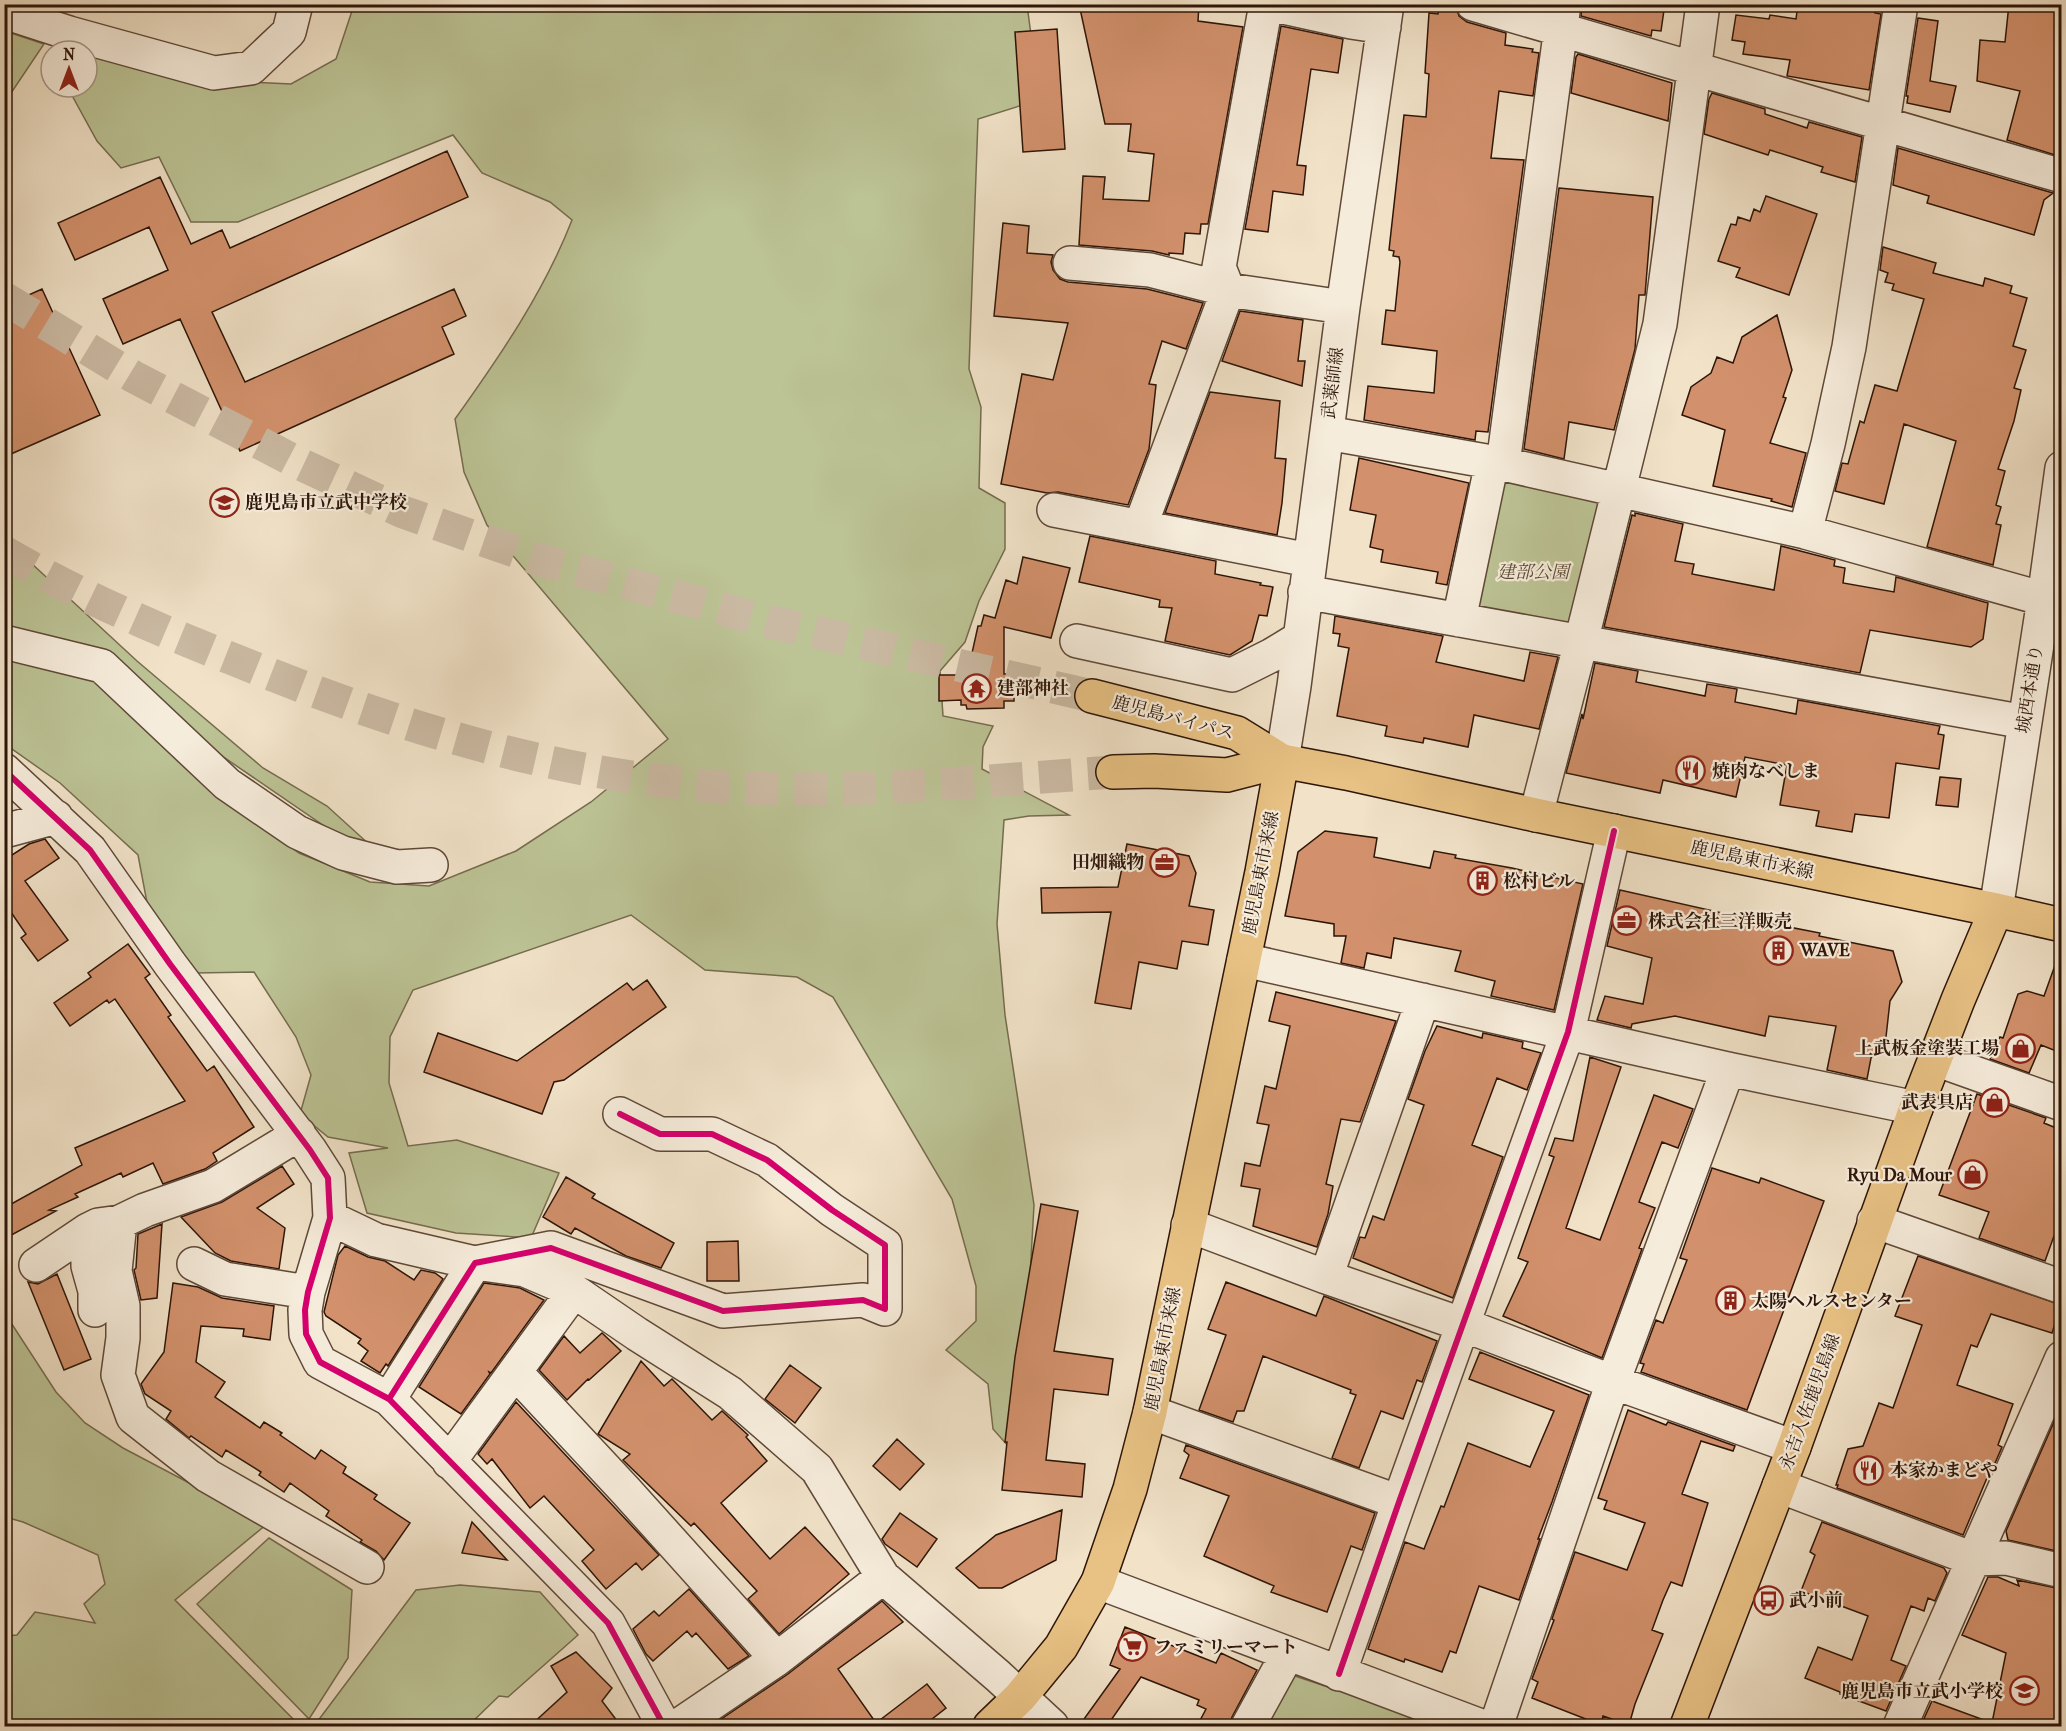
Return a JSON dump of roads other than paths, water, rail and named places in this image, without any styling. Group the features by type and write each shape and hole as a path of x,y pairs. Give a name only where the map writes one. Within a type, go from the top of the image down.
{"main road":[{"name":"鹿児島バイパス","path":"1092,696 1237,733 1282,761"},
{"path":"1113,772 1154,771 1227,775 1282,761"},
{"name":"鹿児島東市来線","path":"990,1726 1020,1697 1061,1647 1098,1582 1130,1489 1150,1412 1244,960 1282,761 1996,910 2061,926"},
{"name":"永吉入佐鹿児島線","path":"1687,1726 1794,1447 1916,1107 1996,910"}],"street":[{"path":"4,12 69,33 214,73 251,68 289,32 296,4"},
{"path":"1140,527 1228,291 1219,267 1266,4"},
{"path":"1270,4 1351,22 1385,16"},
{"path":"1473,4 1563,18 1694,69 2061,176"},
{"path":"1536,815 1660,324 1703,4"},
{"path":"1805,532 1828,444 1849,346 1901,4"},
{"name":"武薬師線","path":"1282,761 1385,16"},
{"path":"1459,620 1498,463 1563,18"},
{"path":"1070,263 1150,270 1228,291 1343,307"},
{"path":"1326,433 1498,463 1805,532 2053,603"},
{"name":"城西本通り","path":"1996,910 2025,722 2053,603 2061,468"},
{"path":"1054,510 1309,560"},
{"path":"1305,592 2025,722"},
{"path":"1077,641 1232,675 1272,656 1300,638"},
{"path":"4,642 102,666 227,784 297,832 343,853 398,867 430,865"},
{"path":"4,770 90,850 170,964 299,1134 328,1178 330,1218 308,1292 305,1310 306,1334 320,1362 389,1399 608,1623 664,1726"},
{"path":"4,831 56,817"},
{"path":"1339,1674 1568,1032 1614,831"},
{"path":"1244,960 1728,1069 1916,1107"},
{"path":"1326,1277 1423,1000"},
{"path":"1935,1059 2061,1104"},
{"path":"1496,1726 1613,1382 1728,1069"},
{"path":"389,1399 475,1263 551,1248 723,1311 863,1300 885,1309 885,1245 832,1210 767,1160 749,1151 712,1134 660,1134 620,1114"},
{"path":"36,1265 98,1225 120,1222 145,1210 213,1186 299,1134"},
{"path":"330,1218 376,1240 475,1263 525,1270 574,1291 730,1393 817,1469 883,1577 1052,1726"},
{"path":"1874,1221 2061,1287"},
{"path":"120,1222 115,1271 123,1306 123,1338 118,1375 133,1417 208,1476 367,1567"},
{"path":"1188,1225 1326,1277 1464,1324 1613,1382 1794,1447"},
{"path":"88,1230 88,1266 95,1291 95,1310"},
{"path":"194,1264 225,1279 308,1292"},
{"path":"449,1462 574,1291"},
{"path":"1900,1726 2061,1358"},
{"path":"516,1373 777,1659"},
{"path":"1150,1412 1399,1502"},
{"path":"1779,1486 1973,1559 2006,1558 2061,1571"},
{"path":"678,1726 777,1659 883,1577"},
{"path":"1098,1582 1287,1655 1481,1726"},
{"path":"1248,1726 1287,1655"}],"tunnel":[{"path":"4,298 134,377 298,463 403,512 540,560 763,620 1092,696"},
{"path":"4,552 60,583 118,610 287,681 445,735 553,763 663,781 713,787 769,789 917,786 1113,772"}],"place":[{"name":"鹿児島市立武中学校","path":"224,502"},
{"name":"建部神社","path":"976,688"},
{"name":"焼肉なべしま","path":"1691,771"},
{"name":"田畑織物","path":"1165,862"},
{"name":"松村ビル","path":"1482,881"},
{"name":"株式会社三洋販売","path":"1627,921"},
{"name":"WAVE","path":"1779,950"},
{"name":"上武板金塗装工場","path":"2020,1048"},
{"name":"武表具店","path":"1994,1102"},
{"name":"Ryu Da Mour","path":"1973,1175"},
{"name":"太陽ヘルスセンター","path":"1730,1301"},
{"name":"本家かまどや","path":"1869,1470"},
{"name":"武小前","path":"1768,1600"},
{"name":"ファミリーマート","path":"1133,1647"},
{"name":"鹿児島市立武小学校","path":"2024,1691"}],"park label":[{"name":"建部公園","path":"1533,572"}]}
